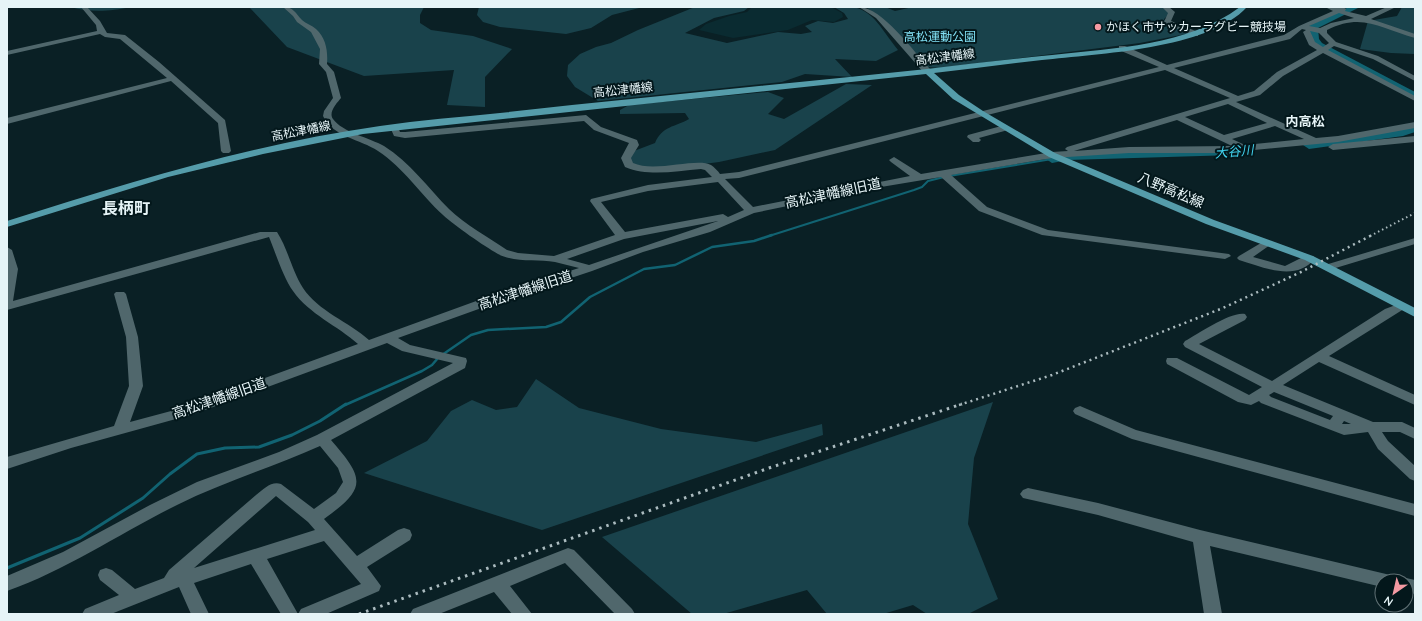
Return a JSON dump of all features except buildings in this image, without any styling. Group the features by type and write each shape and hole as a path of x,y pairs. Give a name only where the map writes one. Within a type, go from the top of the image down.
{"main road":[{"name":"高松津幡線","path":"7,224 162,176 266,150 348,134 394,127 927,71 1122,48 1195,34 1220,25 1244,7"},
{"name":"八野高松線","path":"927,71 956,97 980,113 1059,158 1210,222 1309,258 1329,267 1401,307 1415,313"}],"street":[{"path":"84,7 87,13 99,25 101,32"},
{"path":"286,7 296,15 299,21 314,31 324,49 323,64 330,72 337,98 328,111 327,116 330,122 348,134 368,141 382,149 408,170 447,213 503,252 517,256 555,259 584,266 588,269"},
{"path":"862,7 878,18 927,71"},
{"path":"1165,7 1172,12 1167,22 1195,34"},
{"path":"1328,7 1340,11"},
{"path":"1304,29 1320,31 1327,26 1365,19 1393,7"},
{"path":"622,236 596,201 648,188 713,181 719,177 739,175 980,113 1287,37 1340,11 1348,10 1365,19 1415,36"},
{"path":"1304,29 1312,43 1327,48 1415,99"},
{"path":"1320,31 1327,48"},
{"path":"7,54 101,32 125,38 222,122 224,128 222,137 226,151"},
{"path":"1122,48 1238,99"},
{"path":"1059,158 1178,117 1257,93 1280,74 1327,48 1361,51 1382,59 1414,77"},
{"path":"7,121 171,79"},
{"path":"1229,102 1328,146"},
{"path":"1178,117 1249,150"},
{"path":"394,127 397,134 405,135 536,124 586,118 600,131 629,139 634,142 634,145 626,156 628,164 636,168 686,168 704,165 719,177 751,211"},
{"path":"1224,138 1275,122"},
{"path":"1059,158 1077,159 1206,156 1353,137 1415,125"},
{"path":"976,140 971,137 1005,128"},
{"path":"1059,158 1114,150 1249,150 1328,146 1415,139"},
{"name":"高松津幡線旧道","path":"7,463 120,429 189,411 483,303 588,269 639,250 706,230 751,211 918,177 946,175 1059,158"},
{"path":"894,160 918,177"},
{"path":"946,175 983,209 1046,233 1225,256"},
{"path":"555,259 622,236 732,215 738,216"},
{"path":"7,306 264,234 273,234 298,290 316,308 352,332 366,345"},
{"path":"1329,267 1415,241"},
{"path":"1266,243 1247,257 1243,258 1286,270 1299,265 1309,258"},
{"path":"7,250 12,259 13,280 8,295"},
{"path":"120,294 132,337 136,386 120,429"},
{"path":"1172,361 1243,398 1251,400 1389,312 1401,307"},
{"path":"1241,317 1189,344 1260,381 1372,428 1383,445 1414,473"},
{"path":"7,584 69,558 160,507 202,486 284,456 322,439 460,366 461,361 406,348 388,338"},
{"path":"1319,357 1415,400"},
{"path":"1261,394 1266,400 1344,430 1402,427 1415,434"},
{"path":"1080,411 1132,434 1415,510"},
{"path":"1334,427 1340,414"},
{"path":"314,518 343,497 349,489 351,481 347,468 322,439"},
{"path":"200,614 177,581 175,575 261,499 276,488 314,518 373,586 307,614"},
{"path":"1028,494 1098,509 1200,537 1374,578"},
{"path":"91,614 112,610 129,598 177,581 328,533"},
{"path":"356,566 404,535"},
{"path":"1200,537 1213,614"},
{"path":"424,613 568,555 626,614"},
{"path":"258,556 259,563 290,614"},
{"path":"106,575 128,592 129,598"},
{"path":"497,583 523,614"}],"shaded area":[{"path":"752,7 831,7 842,13 843,17 834,22 812,20 788,30 733,38 699,30 706,24 729,16 747,12"}],"green space":[{"path":"847,6 857,8 872,17 898,50 876,61 835,59 852,77 805,74 782,82 598,101 575,87 567,76 568,65 580,54 596,47 611,43 638,30 695,7 749,7 744,11 714,18 685,33 727,43 778,32 801,34 812,32 805,26 818,21 833,23 848,19 844,13 834,7"},
{"path":"70,7 132,7 101,11"},
{"path":"249,7 424,7 420,15 420,23 431,30 473,36 512,49 485,77 485,107 447,105 454,70 364,76 287,47"},
{"path":"479,7 643,7 612,15 591,28 566,34 500,27 483,22 477,15"},
{"name":"高松運動公園","path":"866,7 885,7 895,11 913,7 1164,7 1171,13 1164,19 1166,23 1191,33 1140,43 940,68 927,67 881,18"},
{"path":"1402,7 1415,7 1415,54 1360,49 1368,21 1397,16"},
{"path":"846,84 872,85 775,150 719,162 696,165 651,169 630,163 630,157 634,151 655,143 661,133 665,130 689,119 685,113 620,114 620,110 629,105 768,92 784,98 768,114 784,119"},
{"path":"536,379 579,408 661,429 756,442 822,424 823,435 542,530 364,473 427,441 451,411 472,400 496,410 517,407"},
{"path":"993,402 974,458 968,524 998,599 968,614 927,614 913,605 883,614 827,614 807,590 723,614 692,614 602,537"}],"waterway":[{"name":"大谷川","path":"1356,7 1313,27 1314,39 1319,45 1415,96"},
{"name":"大谷川","path":"1309,145 1403,132 1415,128"},
{"name":"大谷川","path":"1052,159 1068,156 1230,152"},
{"path":"949,176 1052,159"},
{"path":"769,236 914,190 922,187 928,181 944,177"},
{"path":"442,355 471,335 488,330 546,327 561,322 590,297 644,269 675,265 712,247 754,241 769,236"},
{"path":"345,405 422,371 432,365 438,358"},
{"path":"7,568 80,538 143,498 170,474 197,454 225,448 259,447 292,435 320,421 346,404"}],"railway":[{"path":"1370,236 1415,213"},
{"path":"959,405 1052,375 1223,308 1301,272 1372,235"},
{"path":"359,614 769,468 962,404"}],"place":[{"name":"かほく市サッカーラグビー競技場","path":"1098,27"}],"district":[{"name":"内高松","path":"1305,121"},
{"name":"長柄町","path":"126,208"}]}
